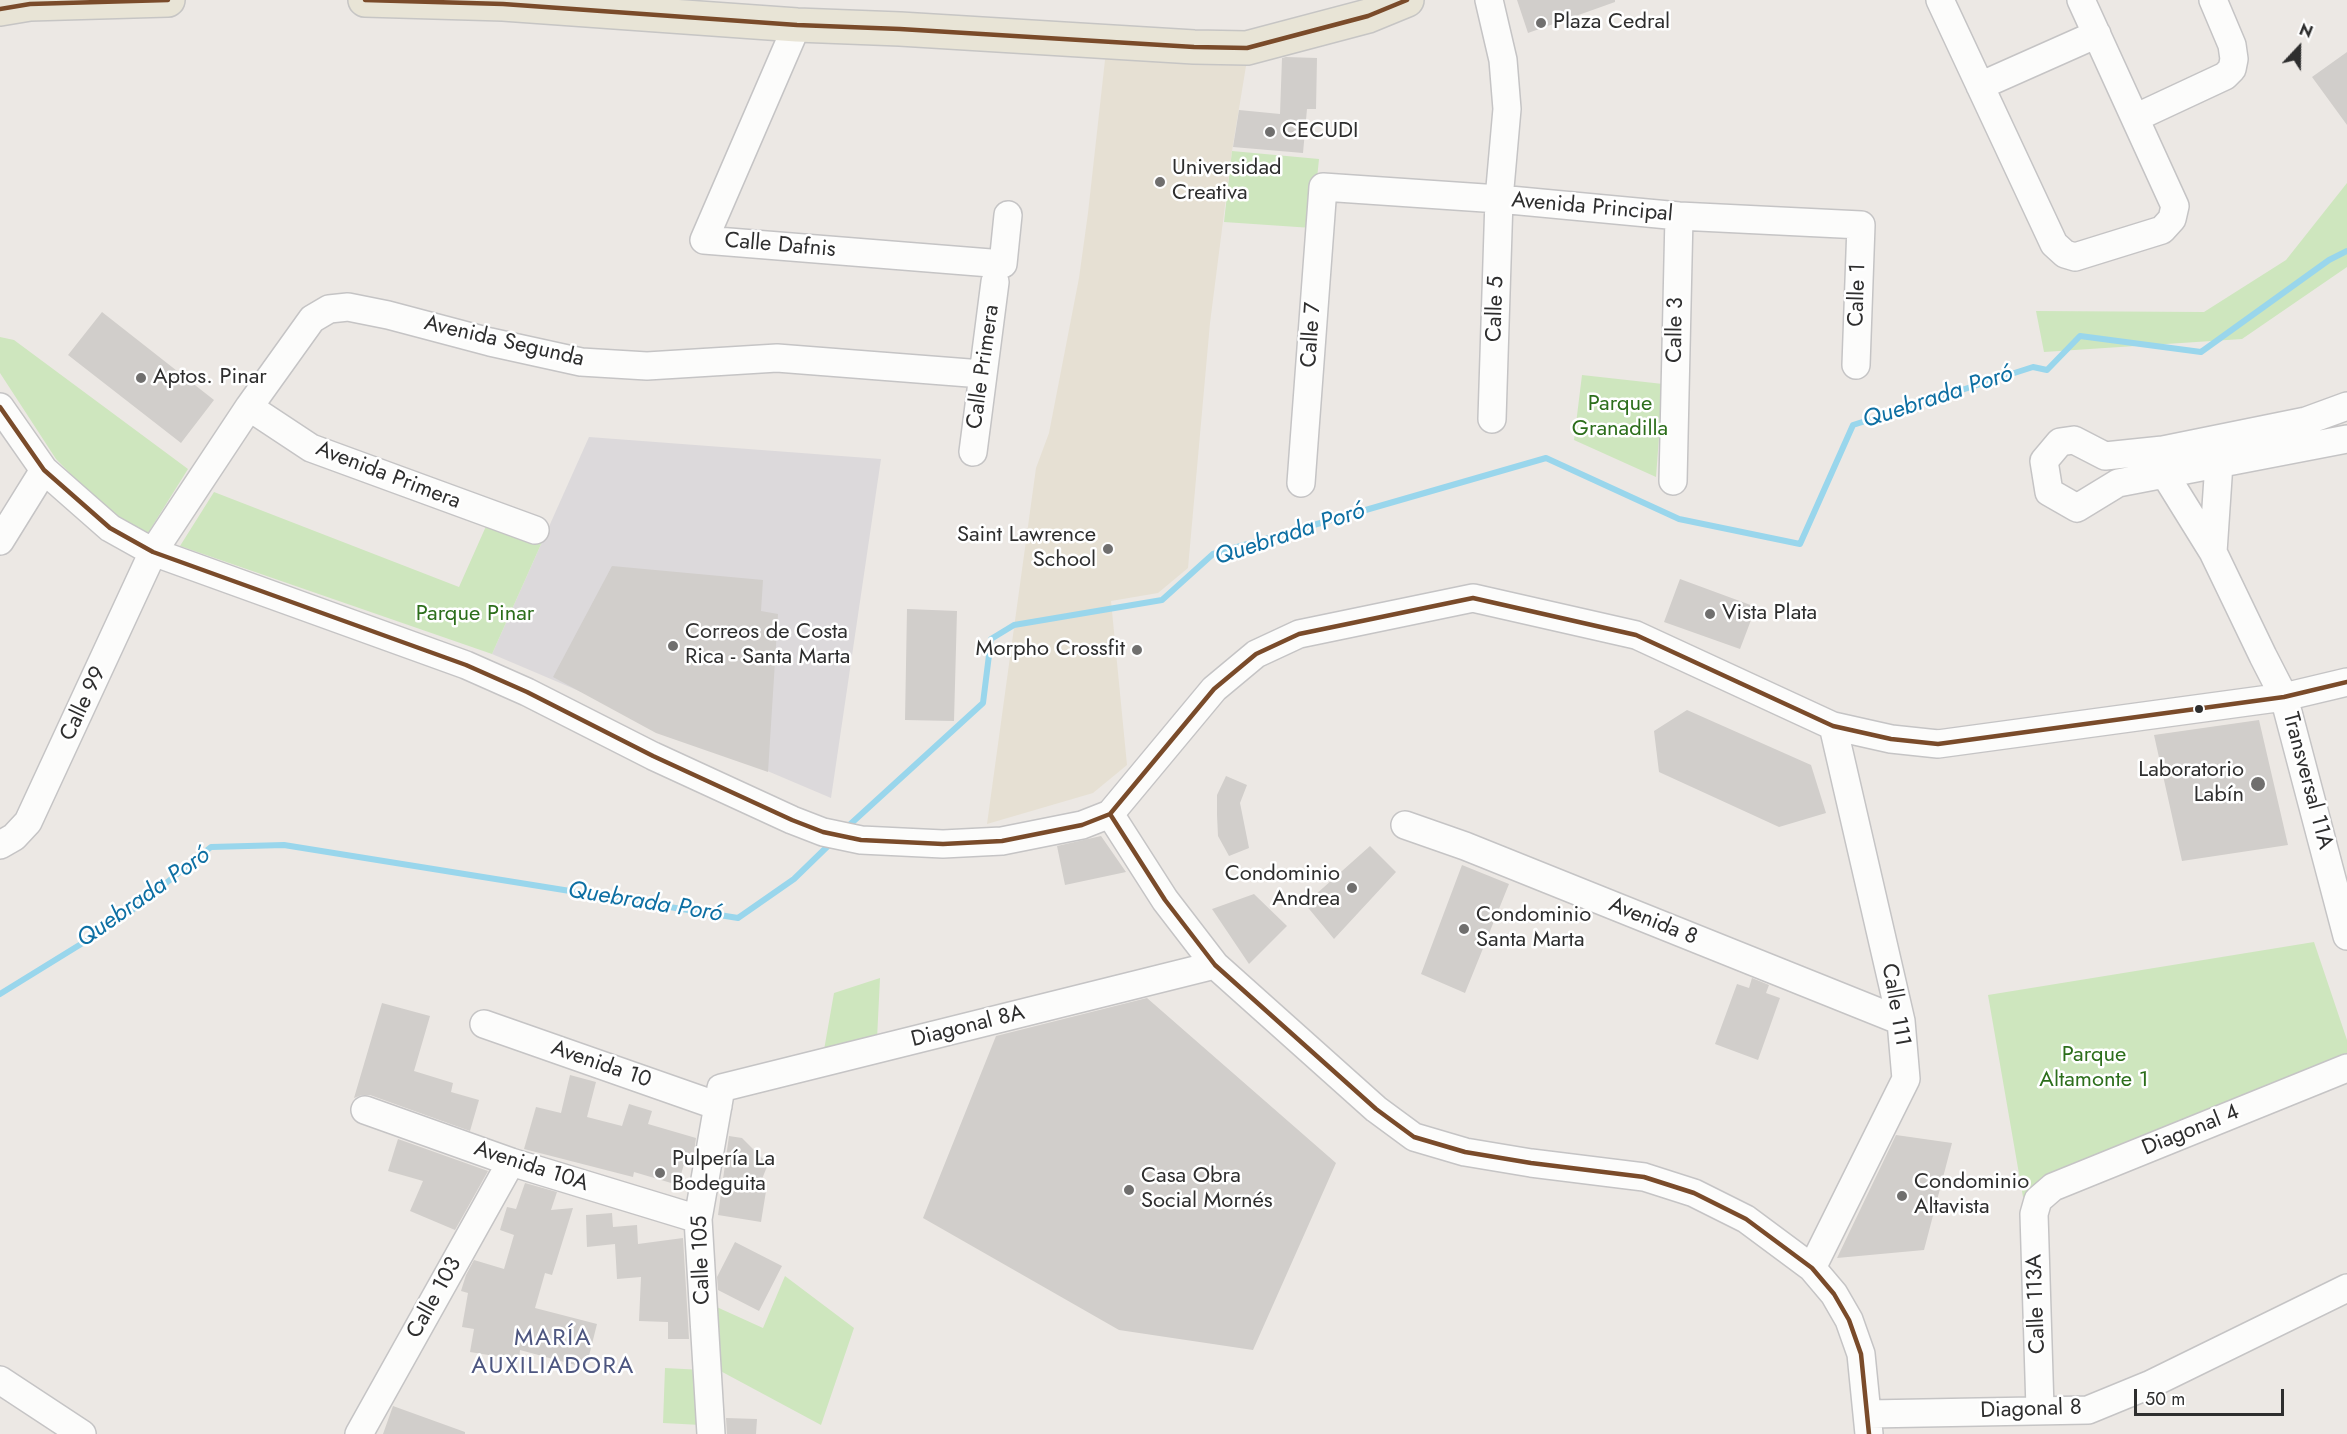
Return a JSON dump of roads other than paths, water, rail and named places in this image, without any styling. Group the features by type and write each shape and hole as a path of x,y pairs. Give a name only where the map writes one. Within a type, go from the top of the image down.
{"main road":[{"path":"0,9 30,4 168,0"},
{"path":"365,0 718,9 797,25 1247,48 1368,16 1407,0"}],"street":[{"name":"Calle 5","path":"1489,0 1503,60 1507,109 1499,199 1492,418"},
{"path":"1940,0 2054,244 2065,254 2074,257 2162,230 2172,219 2175,206 2081,0"},
{"path":"2135,118 2225,76 2232,69 2234,59 2232,45 2213,0"},
{"name":"Calle Dafnis","path":"797,25 704,240 1003,264 1008,214"},
{"path":"1980,86 2097,34"},
{"name":"Avenida Principal","path":"1323,187 1499,199 1679,216 1861,225"},
{"name":"Calle 7","path":"1301,483 1323,187"},
{"name":"Calle 3","path":"1673,481 1679,216"},
{"name":"Calle 1","path":"1856,365 1861,225"},
{"name":"Calle Primera","path":"973,452 995,282"},
{"name":"Avenida Segunda","path":"153,552 249,407 312,319 328,309 348,307 388,315 490,342 581,362 646,366 777,358 982,374"},
{"path":"0,407 44,470 110,528 153,552 465,665 792,820 823,832 861,840 943,844 1002,841 1082,825 1110,814 1214,689 1256,654 1299,634 1348,622 1473,598 1636,635 1833,726 1891,739 1938,744 2284,696 2347,682"},
{"name":"Avenida Primera","path":"249,407 311,448 534,530"},
{"path":"2339,409 2343,440 2217,451 2306,421 2339,409"},
{"path":"2213,552 2217,451"},
{"name":"Transversal 11A","path":"2217,451 2164,461 2213,552 2284,696 2338,866 2347,936"},
{"path":"0,541 44,470"},
{"name":"Calle 99","path":"0,844 14,837 28,822 153,552"},
{"name":"Calle 111","path":"1812,1268 1906,1079 1901,1021 1833,726"},
{"path":"1110,814 1166,900 1215,965 1376,1109 1414,1137 1465,1152 1644,1177 1694,1192 1746,1219 1812,1268 1834,1294 1849,1320 1861,1354 1869,1424"},
{"name":"Avenida 8","path":"1406,825 1466,846 1901,1021"},
{"name":"Diagonal 8A","path":"719,1097 1215,965"},
{"name":"Avenida 10","path":"484,1024 719,1097"},
{"name":"Diagonal 4","path":"2038,1200 2053,1187 2347,1068"},
{"name":"Calle 105","path":"711,1434 698,1219 719,1097"},
{"name":"Avenida 10A","path":"365,1110 511,1162 698,1219"},
{"name":"Calle 103","path":"359,1434 511,1162"},
{"name":"Calle 113A","path":"2038,1200 2034,1214 2040,1409"},
{"name":"Diagonal 8","path":"1869,1424 2040,1409 2088,1410 2149,1385 2347,1288"},
{"path":"0,1380 82,1434"}],"waterway":[{"name":"Quebrada Poró","path":"845,829 983,703 991,639 1014,625 1162,600 1213,554 1546,458 1679,519 1800,544 1853,425 2033,367 2047,370 2080,336 2201,352 2329,260 2347,251"},
{"name":"Quebrada Poró","path":"0,994 120,920 211,847 284,845 738,918 794,879 831,843"}],"place":[{"name":"Plaza Cedral","path":"1541,23"},
{"name":"CECUDI","path":"1270,132"},
{"name":"Universidad Creativa","path":"1160,182"},
{"name":"Aptos. Pinar","path":"141,378"},
{"name":"Saint Lawrence School","path":"1108,549"},
{"name":"Vista Plata","path":"1710,614"},
{"name":"Correos de Costa Rica - Santa Marta","path":"673,646"},
{"name":"Morpho Crossfit","path":"1137,650"},
{"name":"Laboratorio Labín","path":"2258,784"},
{"name":"Condominio Andrea","path":"1352,888"},
{"name":"Condominio Santa Marta","path":"1464,929"},
{"name":"Pulpería La Bodeguita","path":"660,1173"},
{"name":"Casa Obra Social Mornés","path":"1129,1190"},
{"name":"Condominio Altavista","path":"1902,1196"}],"district":[{"name":"MARÍA AUXILIADORA","path":"553,1353"}],"park label":[{"name":"Parque Granadilla","path":"1620,418"},
{"name":"Parque Pinar","path":"475,615"},
{"name":"Parque Altamonte 1","path":"2094,1068"}]}
